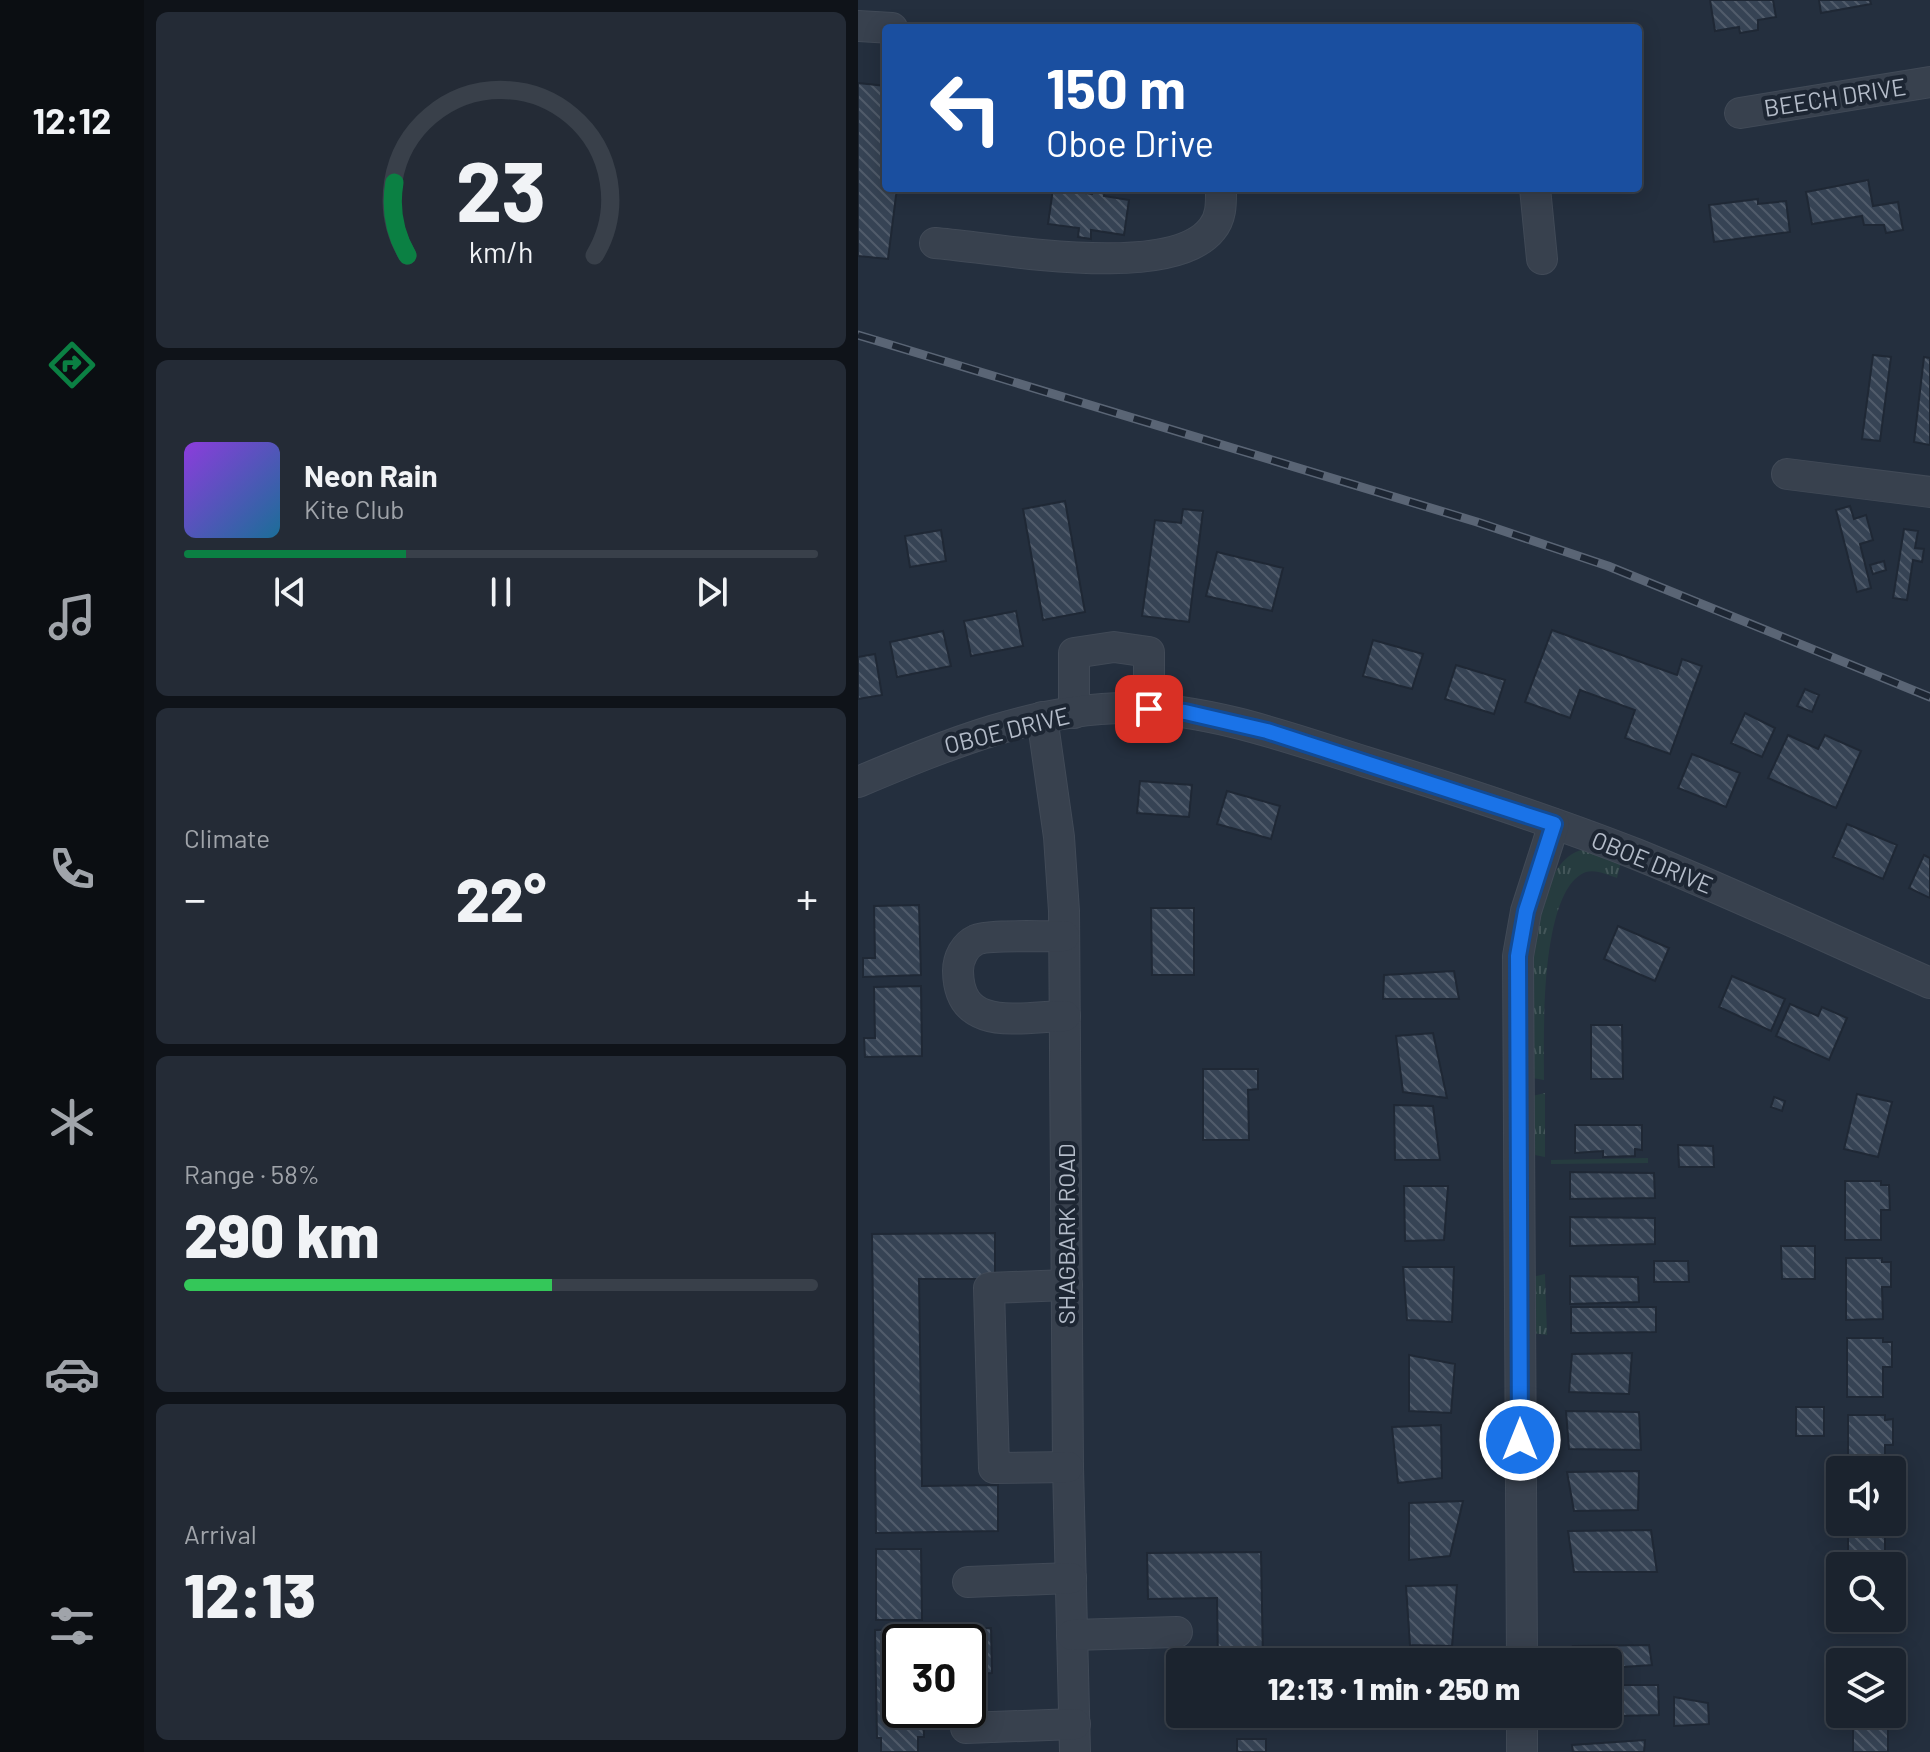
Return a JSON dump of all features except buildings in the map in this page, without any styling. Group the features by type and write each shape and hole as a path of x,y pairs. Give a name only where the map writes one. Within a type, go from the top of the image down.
{"street":[{"path":"858,26 882,27"},
{"name":"BEECH DRIVE","path":"1740,113 1930,82"},
{"path":"935,243 1109,259 1155,258 1192,246 1212,229 1221,209 1221,192"},
{"path":"1535,192 1542,259"},
{"path":"1787,474 1930,492"},
{"path":"1074,713 1074,653 1114,647 1149,652 1149,709"},
{"name":"OBOE DRIVE","path":"858,782 940,747 1042,717 1149,709 1185,712 1267,731 1554,824 1637,855 1930,983"},
{"name":"SHAGBARK ROAD","path":"1042,717 1059,837 1064,936 1068,1467 1075,1738"},
{"path":"1522,1648 1518,956 1526,911 1554,824"},
{"path":"1064,936 977,939 963,951 958,966 960,995 972,1011 993,1017 1065,1016"},
{"path":"1067,1285 989,1288 994,1468 1068,1467"},
{"path":"968,1582 1071,1578"},
{"path":"1072,1635 1177,1632"},
{"path":"966,1728 1075,1738"},
{"path":"1522,1728 1522,1752"}],"green space":[{"path":"1589,849 1621,862 1617,878 1586,872 1571,884 1560,906 1547,967 1544,1080 1527,1077 1529,985 1540,910 1551,879 1567,857"},
{"path":"1545,1093 1545,1157 1530,1154 1528,1097"},
{"path":"1648,1158 1648,1163 1551,1164 1551,1160"},
{"path":"1545,1274 1547,1335 1532,1333 1532,1277"}],"railway":[{"path":"858,335 1477,522 1608,566 1930,697"}],"route":[{"path":"1149,709 1185,712 1267,731 1554,824 1526,911 1518,956 1520,1440"}]}
